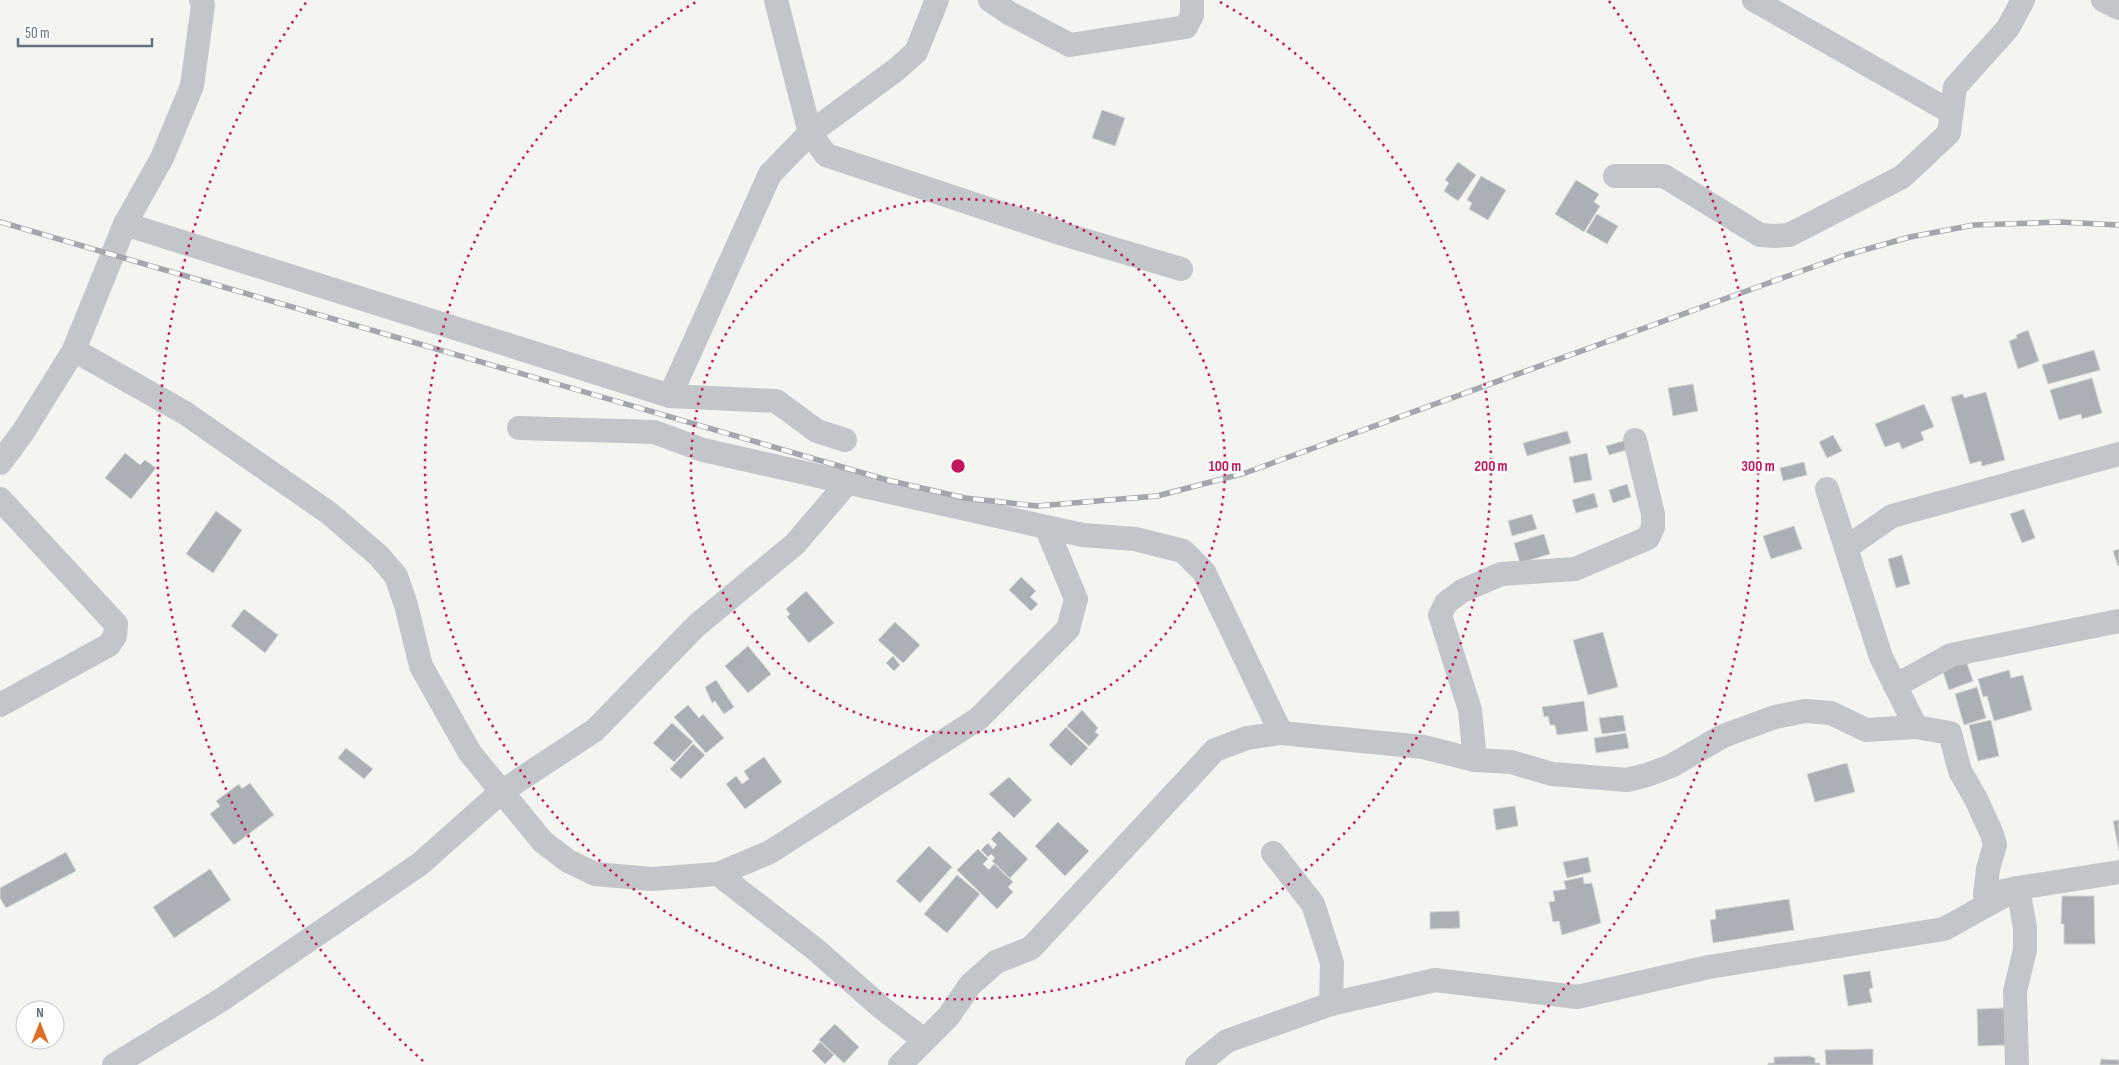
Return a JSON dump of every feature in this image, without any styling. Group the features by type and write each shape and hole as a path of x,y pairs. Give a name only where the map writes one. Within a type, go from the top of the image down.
{"street":[{"path":"0,464 23,432 74,350 125,224 162,158 192,86 203,4 201,0"},
{"path":"776,0 810,132 826,155 1064,234 1181,269"},
{"path":"670,396 770,174 810,132 897,69 916,52 937,0"},
{"path":"990,0 1008,13 1070,45 1186,27 1192,15 1192,0"},
{"path":"1754,0 1951,112"},
{"path":"1615,176 1664,176 1760,234 1774,236 1789,234 1902,177 1949,133 1955,87 2008,28 2023,0"},
{"path":"2103,0 2119,8"},
{"path":"125,224 670,396 776,402 817,431 845,440"},
{"path":"74,350 185,413 329,513 378,556 396,576 406,605 421,666 470,753 543,842 568,861 595,874 652,878 718,874 770,852 978,719 1068,629 1076,599 1046,527"},
{"path":"519,428 654,432 703,450 1083,535 1135,539 1183,551 1204,572 1281,734"},
{"path":"1475,760 1470,710 1440,615 1446,603 1462,591 1501,574 1575,569 1648,538 1653,527 1653,514 1635,440"},
{"path":"1846,548 1892,516 2119,454"},
{"path":"114,1065 205,1010 420,864 501,792 595,730 696,626 795,544 848,482"},
{"path":"1827,489 1881,657 1916,727"},
{"path":"0,499 116,624 114,636 109,645 0,705"},
{"path":"1895,686 1951,655 2119,621"},
{"path":"900,1065 948,1016 970,985 996,962 1031,948 1215,750 1246,738 1281,734 1424,747 1475,760 1512,762 1552,774 1627,780 1671,766 1723,736 1775,717 1805,711 1831,713 1866,730 1916,727 1950,734 1960,771 1992,834 1995,845 1988,869 1985,895 2119,872"},
{"path":"1273,853 1313,904 1332,964 1331,1004"},
{"path":"718,874 815,949 882,1008 924,1040"},
{"path":"1197,1065 1227,1041 1331,1004 1435,980 1577,997 1709,967 1944,929 2018,888"},
{"path":"2017,1065 2015,991 2025,950 2025,928 2018,888"}],"building":[{"path":"1102,110 1125,118 1115,146 1092,138"},
{"path":"1458,162 1476,175 1458,201 1444,191 1449,183 1445,180"},
{"path":"1481,176 1506,190 1488,220 1469,209 1472,203 1467,200"},
{"path":"1576,180 1599,194 1594,202 1600,206 1584,232 1555,214"},
{"path":"1597,214 1618,226 1607,244 1586,232"},
{"path":"2028,330 2039,361 2018,369 2009,341 2017,338 2016,335"},
{"path":"2094,350 2100,370 2048,384 2042,365"},
{"path":"2092,378 2102,413 2082,419 2081,414 2059,420 2050,390"},
{"path":"1693,384 1698,411 1673,416 1668,388"},
{"path":"1986,392 2005,460 1982,466 1981,461 1970,464 1951,397 1963,394 1964,398"},
{"path":"1924,404 1934,427 1921,432 1924,440 1902,449 1899,442 1885,447 1875,424"},
{"path":"1567,431 1571,443 1527,456 1523,443"},
{"path":"1833,435 1842,451 1827,458 1819,442"},
{"path":"1631,439 1633,448 1609,455 1606,446"},
{"path":"125,453 140,465 145,460 156,468 131,499 105,478"},
{"path":"1587,453 1592,480 1574,483 1569,457"},
{"path":"1804,462 1807,475 1783,481 1780,468"},
{"path":"1627,484 1631,497 1613,503 1609,490"},
{"path":"1594,493 1598,507 1576,513 1572,500"},
{"path":"2024,509 2035,538 2022,543 2010,514"},
{"path":"216,511 242,530 213,573 186,554"},
{"path":"1532,514 1537,529 1512,536 1508,521"},
{"path":"1794,526 1802,549 1771,559 1763,536"},
{"path":"1544,534 1550,554 1520,563 1514,543"},
{"path":"2119,549 2119,565 2118,566 2113,551"},
{"path":"1902,555 1910,584 1896,588 1888,559"},
{"path":"1021,577 1036,591 1030,597 1038,604 1031,611 1009,590"},
{"path":"806,591 834,623 809,643 787,617 790,614 786,609"},
{"path":"244,609 278,635 265,653 231,626"},
{"path":"895,622 920,645 903,663 878,640"},
{"path":"1603,632 1618,687 1588,695 1573,640"},
{"path":"748,646 771,674 748,693 725,666"},
{"path":"1964,655 1973,681 1949,690 1940,663"},
{"path":"893,656 900,665 894,671 886,663"},
{"path":"2009,670 2011,678 2023,675 2032,710 1994,721 1987,696 1983,697 1978,679"},
{"path":"716,680 734,707 724,714 715,701 712,703 705,687"},
{"path":"1977,687 1986,718 1964,725 1955,694"},
{"path":"1584,701 1588,731 1557,735 1555,725 1550,725 1548,716 1544,717 1542,707"},
{"path":"688,705 699,718 703,714 724,738 706,753 674,717"},
{"path":"1082,710 1098,728 1095,732 1099,735 1089,746 1067,726"},
{"path":"1623,715 1626,731 1602,734 1599,718"},
{"path":"1991,720 1999,756 1978,761 1969,725"},
{"path":"672,723 693,742 674,762 653,743"},
{"path":"1066,727 1088,748 1071,766 1049,745"},
{"path":"1626,733 1629,748 1596,753 1594,738"},
{"path":"693,744 705,755 681,779 670,769"},
{"path":"346,748 373,769 364,779 338,758"},
{"path":"764,757 782,782 745,809 726,784 736,776 742,784 749,779 744,771"},
{"path":"1847,763 1855,792 1815,802 1807,774"},
{"path":"1009,777 1032,800 1014,818 989,794"},
{"path":"250,783 274,815 234,845 210,814 220,806 216,801 239,784 242,789"},
{"path":"1515,806 1518,826 1496,830 1493,809"},
{"path":"2119,820 2119,851 2113,821"},
{"path":"1058,822 1089,851 1065,876 1035,846"},
{"path":"999,831 1028,859 1010,878 992,861 995,858 991,854 988,857 981,850 988,843 993,849 997,845 991,839"},
{"path":"929,846 952,867 920,903 896,881"},
{"path":"978,849 988,859 983,864 989,870 994,864 1013,882 1008,887 1013,892 997,909 957,870"},
{"path":"66,852 76,871 6,908 0,898 0,888"},
{"path":"1588,857 1591,872 1567,878 1563,862"},
{"path":"210,869 231,900 174,938 153,907"},
{"path":"957,875 980,894 947,933 924,914"},
{"path":"1583,877 1584,884 1592,883 1601,923 1562,935 1559,921 1553,922 1549,902 1555,901 1553,891 1566,889 1564,881"},
{"path":"2062,896 2094,896 2095,944 2064,944 2064,924 2061,924"},
{"path":"1789,899 1794,930 1713,943 1710,920 1716,919 1715,910"},
{"path":"1459,911 1460,928 1430,929 1430,912"},
{"path":"1870,971 1873,988 1869,989 1872,1002 1848,1006 1843,975"},
{"path":"2007,1008 2008,1045 1978,1046 1977,1009"},
{"path":"835,1024 859,1047 844,1063 819,1040"},
{"path":"820,1042 834,1055 825,1064 812,1051"},
{"path":"1873,1049 1873,1065 1826,1065 1825,1050"},
{"path":"1809,1056 1815,1058 1815,1063 1820,1063 1820,1065 1768,1065 1768,1063 1774,1063 1774,1057"},
{"path":"2101,1059 2119,1060 2119,1065 2100,1065"}],"railway":[{"path":"0,222 887,480 965,498 1037,506 1157,496 1245,473 1843,256 1910,237 1974,225 2060,222 2119,225"}]}
